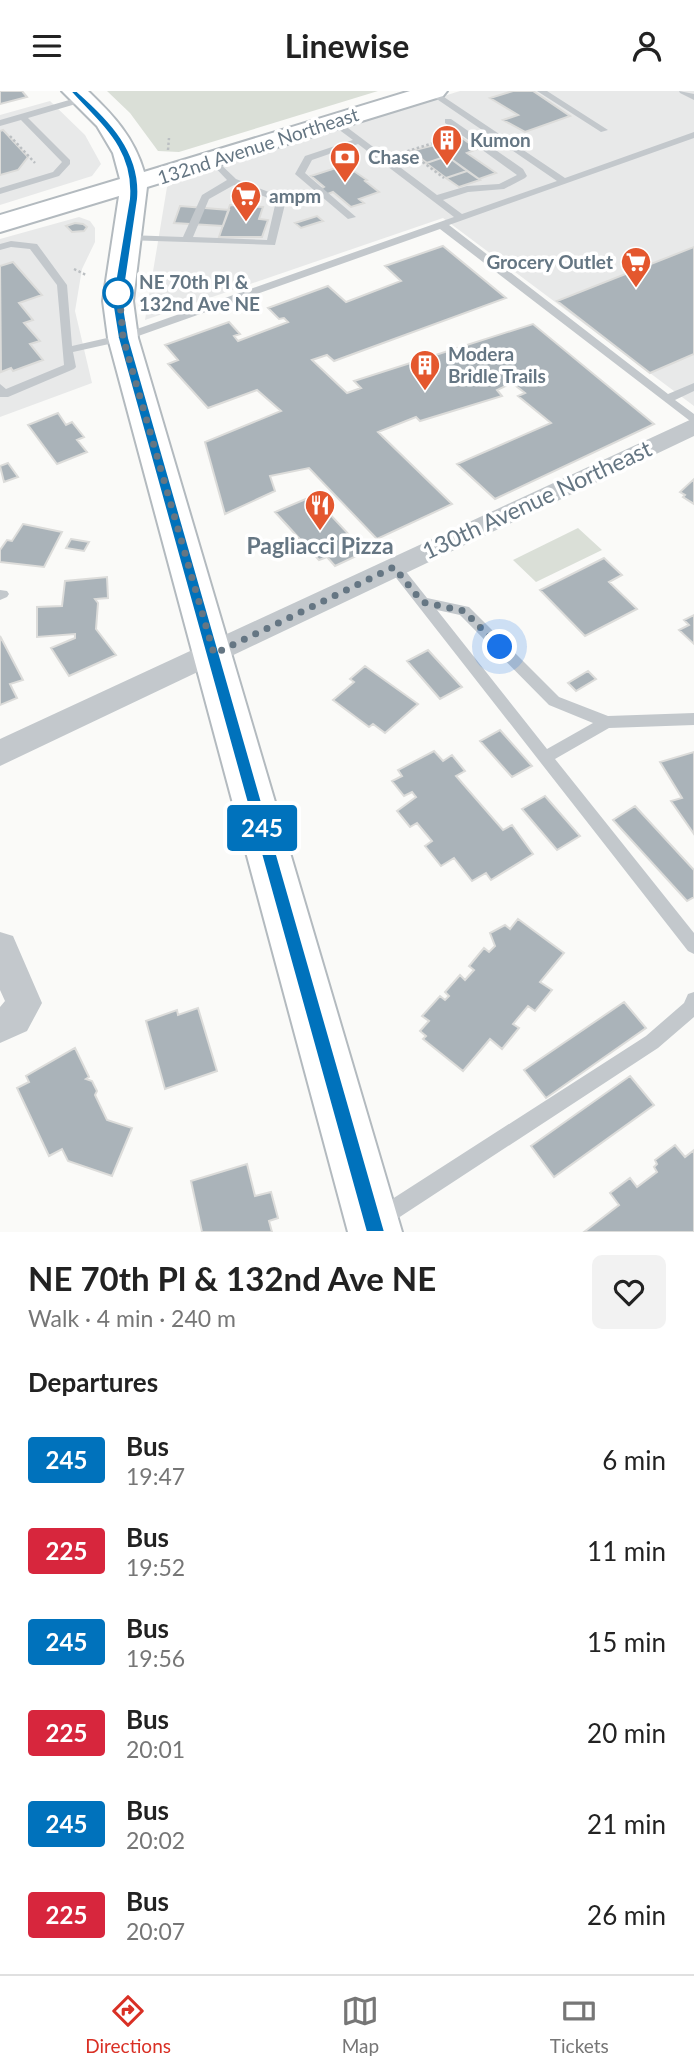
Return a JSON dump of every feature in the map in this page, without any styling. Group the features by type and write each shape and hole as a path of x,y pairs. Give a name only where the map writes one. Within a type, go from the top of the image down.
{"main road":[{"name":"132nd Avenue Northeast","path":"0,224 134,185 432,91"},
{"path":"78,95 107,122 126,152 134,185 118,301 123,338 374,1228"},
{"path":"76,202 106,210 128,234"}],"street":[{"name":"130th Avenue Northeast","path":"0,753 694,426"},
{"path":"0,948 24,1003 14,1019 0,1025"}],"lane":[{"path":"432,91 564,181"},
{"path":"541,91 604,130"},
{"path":"683,91 694,97"},
{"path":"3,128 78,95"},
{"path":"0,191 55,174 67,162 23,117"},
{"path":"333,121 461,218"},
{"path":"435,199 467,189 502,187 522,176 520,171 448,121"},
{"path":"67,350 123,338 694,135"},
{"path":"351,217 300,174 308,158 359,141"},
{"path":"128,234 271,243 281,200 233,181 213,160"},
{"path":"187,239 205,197 233,181"},
{"path":"442,225 694,420"},
{"path":"0,247 11,244 33,246 62,285 69,367 4,394 0,388"},
{"path":"667,400 694,387"},
{"path":"394,567 694,946"},
{"path":"422,602 464,611 554,701 607,722 694,719"},
{"path":"545,757 607,722"},
{"path":"374,1228 652,1042 691,1008 694,1000"}],"path":[{"path":"3,128 37,165 45,166"},
{"path":"446,179 408,151 447,138"}],"shaded area":[{"path":"107,91 378,91 179,152 158,151 130,113"},
{"path":"460,91 694,91 694,406 443,218 145,320 167,187 187,175"},
{"path":"50,101 85,135 101,164 92,176 0,205 0,115"},
{"path":"79,217 90,221 95,228 95,242 82,269 75,311 92,383 0,417 0,239"},
{"path":"578,528 602,550 536,582 513,560"}],"building":[{"path":"0,91 22,91 27,97 0,104"},
{"path":"513,91 533,91 570,116 525,132 503,120 518,115 490,98"},
{"path":"3,130 28,157 18,170 0,175 0,131"},
{"path":"462,138 477,149 467,153 496,173 479,179 447,156 427,163 411,151"},
{"name":"Kumon","path":"447,156 467,171 446,178 426,163"},
{"name":"Chase","path":"345,165 379,192 359,199 364,203 351,207 333,192 320,197 316,192 324,187 311,176"},
{"path":"467,171 480,180 459,187 446,178"},
{"name":"ampm","path":"230,205 263,207 259,219 268,220 262,237 219,237"},
{"path":"180,206 229,210 223,226 174,223"},
{"path":"317,216 323,221 301,228 295,223"},
{"path":"75,223 87,227 84,231 72,232 66,226"},
{"name":"Modera Bridle Trails","path":"443,246 506,298 334,361 327,355 312,360 347,393 361,388 354,381 533,324 654,424 495,499 457,464 551,423 518,396 525,393 512,383 497,390 502,396 420,421 416,417 378,432 452,504 377,539 309,468 270,476 275,491 225,514 205,442 281,411 257,390 208,408 168,364 178,360 165,345 229,322 240,334 234,336 238,341 288,322 284,318 279,319 268,308 328,286 346,302 401,281 385,266"},
{"path":"694,247 694,354 650,373 557,301"},
{"path":"13,262 42,295 19,303 33,320 24,323 40,341 30,344 43,360 13,371 11,368 1,372 0,266"},
{"path":"58,413 66,425 72,422 84,437 77,440 87,452 57,464 28,425"},
{"path":"8,463 18,477 4,482 0,466"},
{"path":"694,479 694,504 680,492"},
{"name":"Pagliacci Pizza","path":"313,496 365,552 335,566 327,557 319,560 275,512"},
{"path":"23,524 62,532 44,567 0,562 0,550 7,540 12,541"},
{"path":"71,539 89,542 84,551 66,548"},
{"path":"604,558 622,575 609,582 637,609 585,636 540,590"},
{"path":"107,577 108,598 95,599 98,603 96,629 116,655 69,676 51,648 75,638 75,634 37,637 37,607 62,606 65,581"},
{"path":"694,615 694,644 679,630 689,625 684,620"},
{"path":"0,636 23,680 10,684 17,698 0,705"},
{"path":"428,650 462,687 440,699 407,661"},
{"path":"365,666 418,704 385,733 373,724 369,727 333,700 354,682 350,679"},
{"path":"588,671 596,679 576,691 568,683"},
{"path":"500,730 532,766 512,777 480,741"},
{"path":"434,751 443,761 452,755 465,771 456,776 503,830 512,825 533,854 491,880 486,873 472,881 454,858 441,866 425,846 432,841 417,823 410,827 397,811 416,797 412,792 404,796 392,781 402,776 398,770"},
{"path":"694,752 694,834 671,801 682,798 660,762"},
{"path":"545,796 580,836 557,850 522,809"},
{"path":"635,806 694,870 694,897 687,901 613,820"},
{"path":"518,919 564,953 540,982 552,990 535,1011 528,1006 513,1024 519,1028 502,1049 490,1039 463,1071 423,1039 426,1036 420,1031 429,1021 422,1016 440,996 445,1000 449,996 445,992 460,975 465,980 474,970 469,966 484,948 489,952 495,946 490,933 505,925 510,929"},
{"path":"624,1002 646,1028 546,1098 524,1070"},
{"path":"198,1008 217,1071 165,1089 146,1021 177,1010 178,1015"},
{"path":"75,1048 89,1077 86,1079 92,1081 97,1091 95,1095 107,1120 132,1128 112,1176 68,1161 62,1149 49,1156 17,1088 29,1082 26,1076"},
{"path":"630,1076 654,1105 554,1177 531,1146"},
{"path":"675,1145 685,1157 694,1150 694,1232 584,1232 619,1205 610,1193 630,1178 637,1187 657,1172 654,1167 657,1164 655,1160"},
{"path":"247,1164 255,1196 271,1192 278,1218 269,1221 272,1232 202,1232 191,1181"}],"bus line":[{"name":"245","path":"74,91 107,122 126,152 130,165 134,185 131,224 123,257 118,301 123,338 375,1232"}],"place":[{"name":"Kumon","path":"447,167"},
{"name":"Chase","path":"345,184"},
{"name":"ampm","path":"246,223"},
{"name":"Grocery Outlet","path":"636,289"},
{"name":"NE 70th Pl & 132nd Ave NE","path":"118,293"},
{"name":"Modera Bridle Trails","path":"425,392"},
{"name":"Pagliacci Pizza","path":"320,532"}],"route":[{"path":"118,293 119,289 123,338 214,654 394,567 422,602 464,611 500,647"}]}
